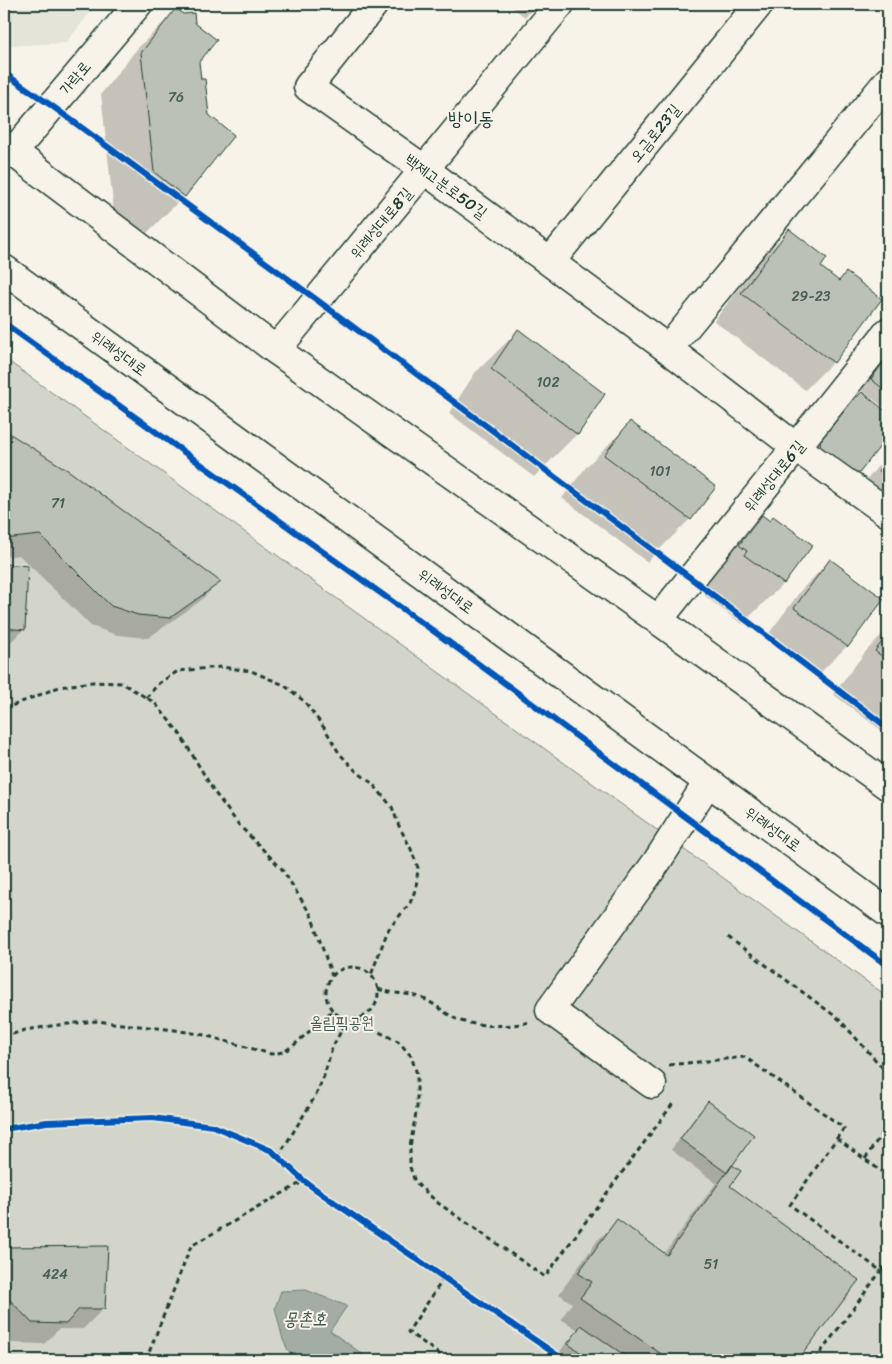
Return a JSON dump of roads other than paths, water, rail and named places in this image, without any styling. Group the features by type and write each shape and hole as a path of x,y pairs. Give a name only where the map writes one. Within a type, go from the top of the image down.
{"street":[{"name":"가락로","path":"8,149 138,4"},
{"name":"백제고분로50길","path":"374,4 308,87 425,170 668,349 797,448 888,513"},
{"name":"위례성대로8길","path":"276,350 560,4"},
{"name":"오금로23길","path":"550,262 759,4"},
{"path":"668,349 888,81"},
{"path":"8,149 276,350 658,620 888,786"},
{"name":"위례성대로","path":"4,269 888,913"},
{"name":"위례성대로6길","path":"658,620 888,332"},
{"path":"652,1084 550,1010 656,863 708,782"}],"water":[{"name":"몽촌호","path":"306,1290 347,1306 330,1331 371,1360 293,1360 283,1340 275,1308 281,1291"}],"district":[{"name":"방이동","path":"471,118"}],"park label":[{"name":"올림픽공원","path":"342,1022"}]}
